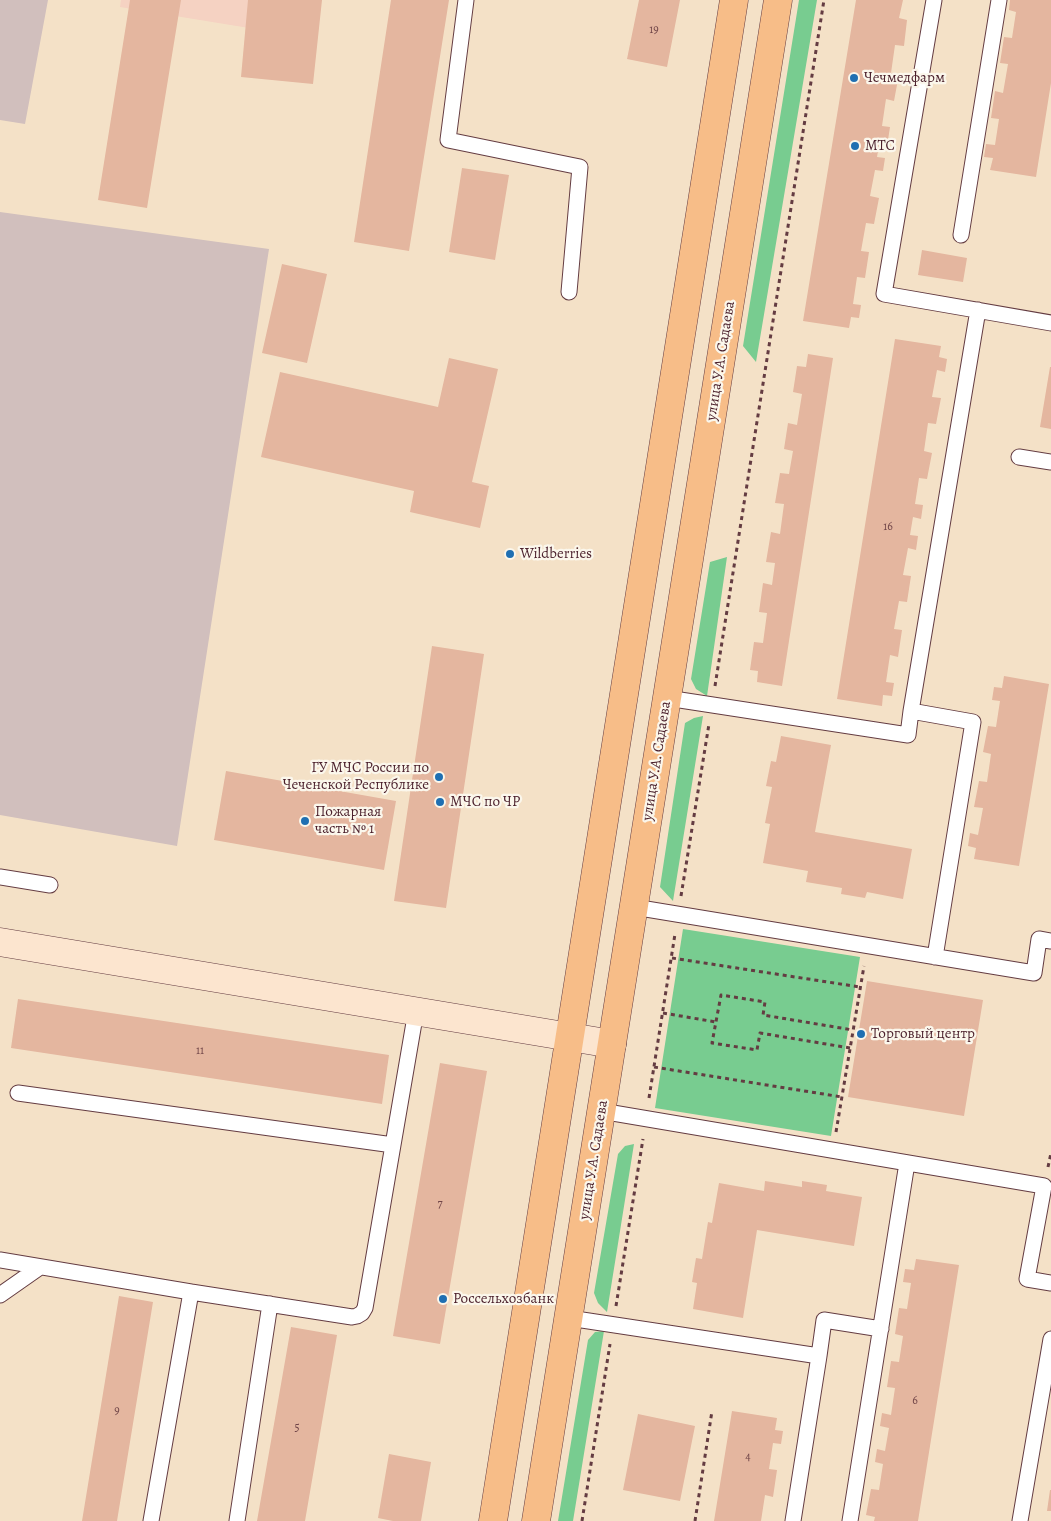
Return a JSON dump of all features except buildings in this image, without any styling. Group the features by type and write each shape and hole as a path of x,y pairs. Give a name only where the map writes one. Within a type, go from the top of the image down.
{"main road":[{"path":"493,1521 734,0"},
{"name":"улица У.А. Садаева","path":"536,1521 778,0"}],"street":[{"path":"0,942 612,1044"}],"lane":[{"path":"466,0 448,140 580,167 569,292"},
{"path":"934,0 884,294 1051,322"},
{"path":"961,235 999,0"},
{"path":"667,698 908,735 978,310"},
{"path":"1019,457 1051,462"},
{"path":"911,711 973,722 935,957"},
{"path":"0,877 50,885"},
{"path":"634,907 1034,973 1039,939 1051,941"},
{"path":"0,1260 191,1292 352,1317 357,1316 365,1308 416,1011"},
{"path":"18,1093 393,1145"},
{"path":"601,1111 1044,1186 1027,1279 1051,1283"},
{"path":"850,1521 907,1163"},
{"path":"0,1295 40,1267"},
{"path":"151,1521 191,1292"},
{"path":"237,1521 270,1304"},
{"path":"569,1318 819,1356"},
{"path":"793,1521 824,1320 881,1329"},
{"path":"1020,1521 1051,1339"}],"path":[{"path":"582,1521 824,0"},
{"path":"833,1150 867,945"},
{"path":"672,958 860,987"},
{"path":"850,1048 760,1033 757,1050 712,1043 720,995 765,1002 763,1015 853,1030"},
{"path":"663,1013 716,1022"},
{"path":"654,1067 842,1097"},
{"path":"695,1521 712,1411"}],"shaded area":[{"path":"0,0 48,0 25,124 0,120"},
{"path":"121,0 299,0 292,35 120,7"},
{"path":"0,212 269,249 177,846 0,815"}],"green space":[{"path":"799,0 817,0 756,362 743,346"},
{"path":"727,557 707,696 696,689 691,679 710,562"},
{"path":"703,716 673,901 660,887 685,723"},
{"path":"683,929 860,957 831,1136 655,1108"},
{"path":"634,1144 607,1312 598,1303 594,1293 618,1154 625,1146"},
{"path":"604,1331 573,1521 558,1521 588,1340 595,1332"}],"place":[{"name":"Чечмедфарм","path":"854,78"},
{"name":"МТС","path":"855,146"},
{"name":"Wildberries","path":"510,554"},
{"name":"ГУ МЧС России по Чеченской Республике","path":"439,777"},
{"name":"МЧС по ЧР","path":"440,802"},
{"name":"Пожарная часть № 1","path":"305,821"},
{"name":"Торговый центр","path":"861,1034"},
{"name":"Россельхозбанк","path":"443,1299"}]}
